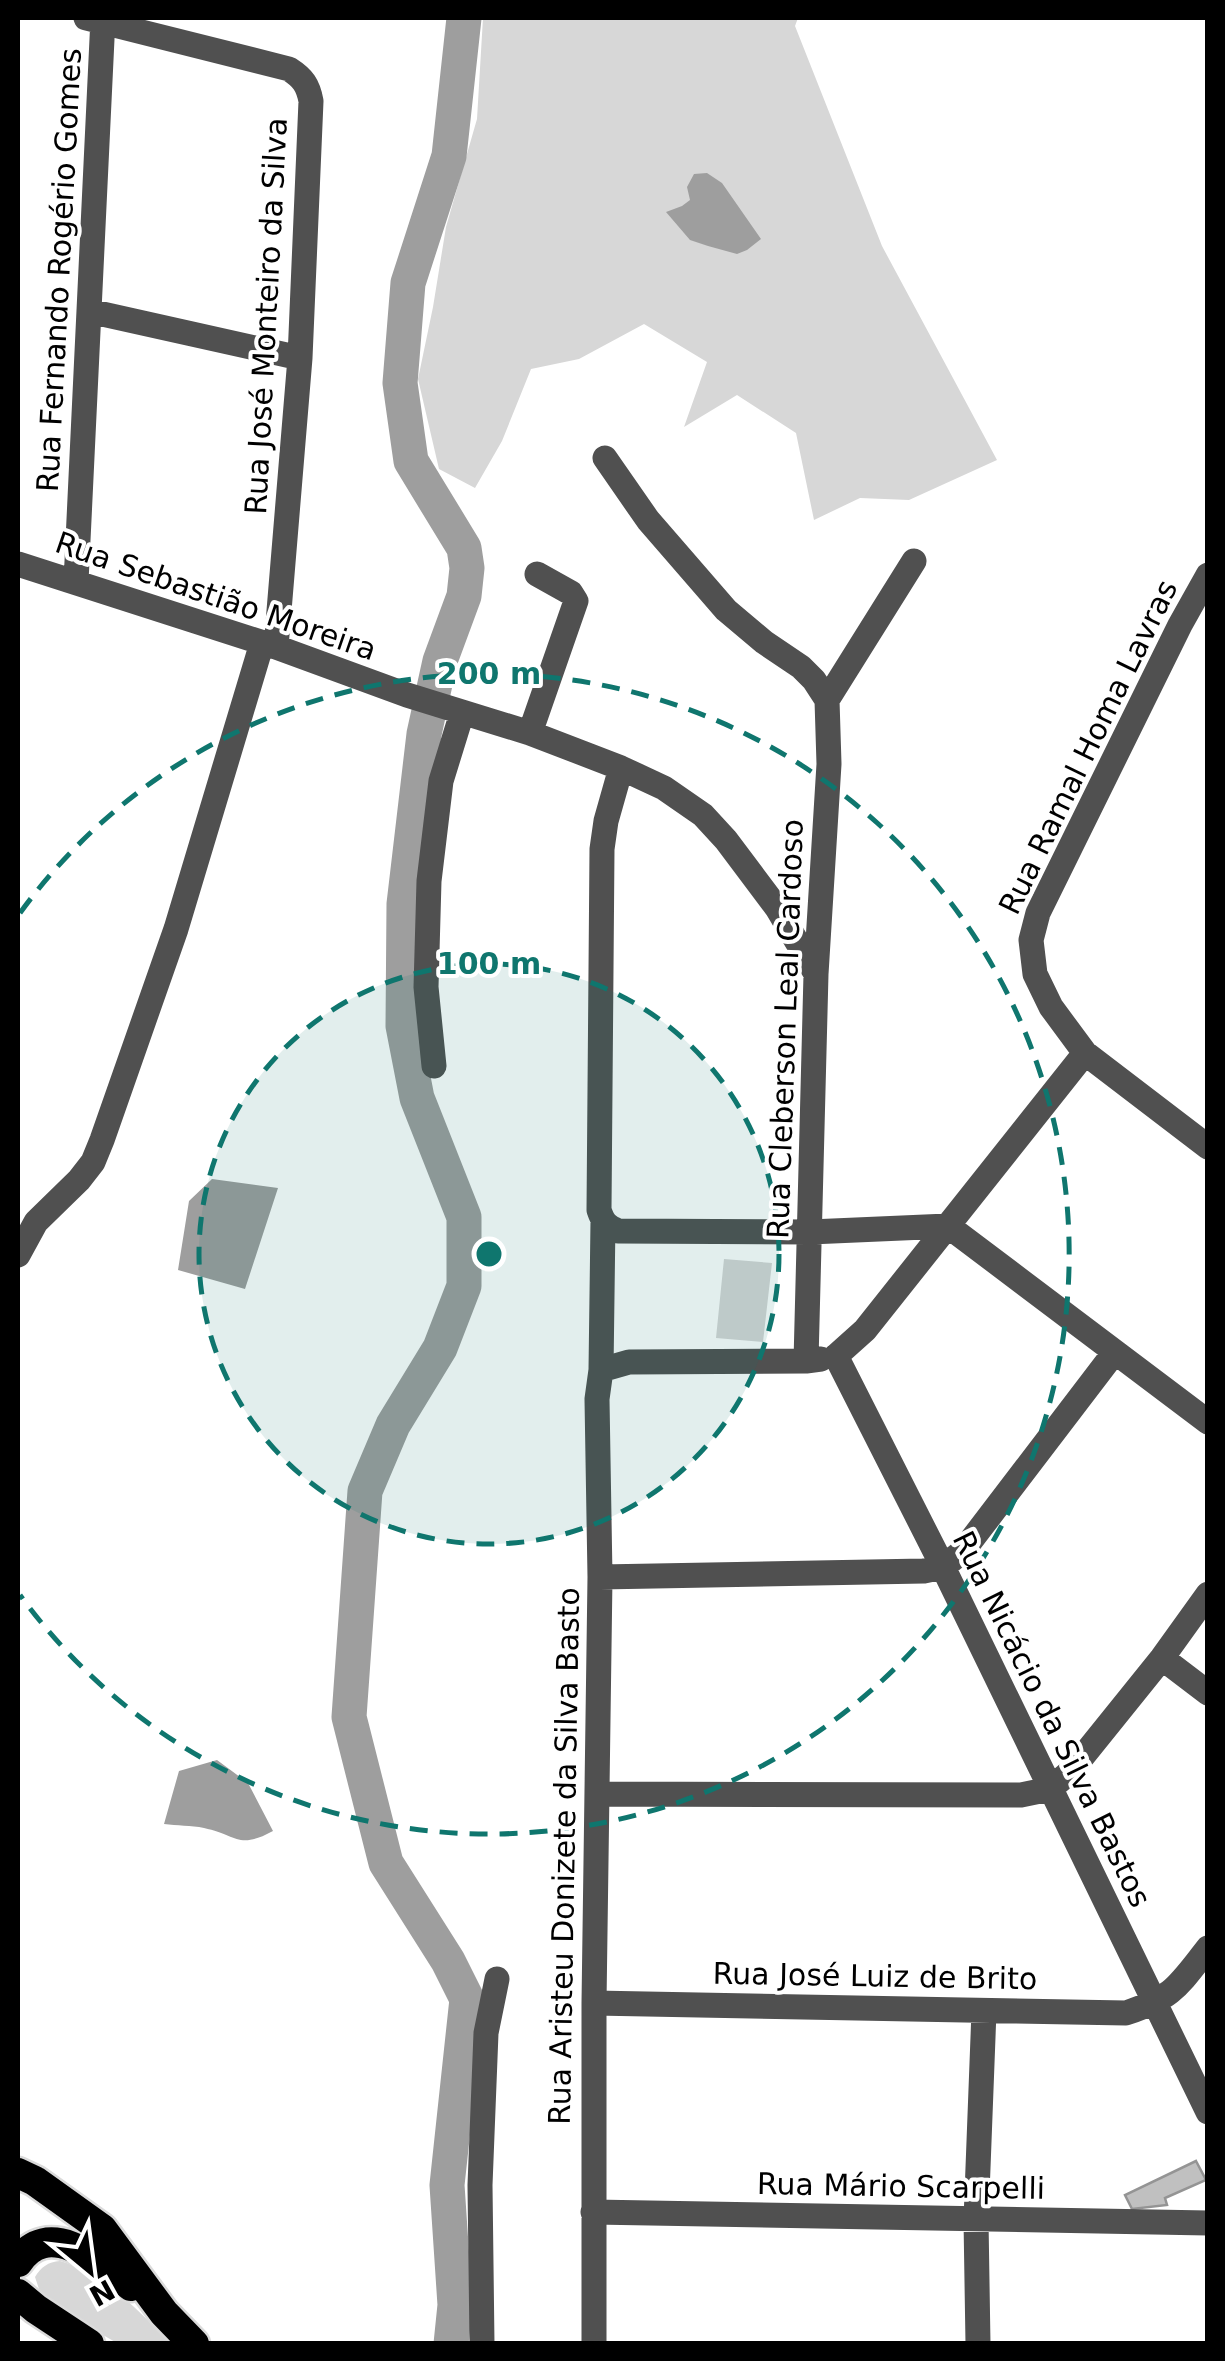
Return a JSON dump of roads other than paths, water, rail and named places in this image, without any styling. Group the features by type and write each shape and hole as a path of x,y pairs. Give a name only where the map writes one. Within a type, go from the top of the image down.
{"highway":[{"path":"18,2173 36,2181 102,2229 164,2313"},
{"path":"18,2262 32,2246 46,2242 76,2247 164,2313 194,2344"},
{"path":"18,2294 87,2344"},
{"path":"18,2307 87,2344"}],"street":[{"name":"Rua Fernando Rogério Gomes","path":"76,582 90,311 98,19"},
{"name":"Rua José Monteiro da Silva","path":"18,1255 36,1222 86,1171 102,1140 269,645 300,358 311,102 302,77 289,69 98,19"},
{"path":"90,311 300,358"},
{"path":"605,458 648,520 726,610 801,667 826,700 914,561"},
{"name":"Rua Sebastião Moreira","path":"18,564 530,733 664,788 702,815 726,840 768,894 816,974"},
{"path":"530,733 576,601 571,593 537,574"},
{"name":"Rua Ramal Homa Lavras","path":"1084,1054 1051,1007 1035,974 1032,940 1038,913 1208,575"},
{"name":"Rua Cleberson Leal Cardoso","path":"806,1361 816,974 828,764 826,700"},
{"path":"434,1066 426,987 428,882 452,709"},
{"name":"Rua Aristeu Donizete da Silva Basto","path":"594,2344 600,1577 597,1399 610,1226 599,1210 602,848 621,768"},
{"path":"601,1370 630,1362 806,1361 836,1356 865,1330 1084,1054 1208,1147"},
{"path":"610,1226 810,1232 948,1226 1208,1422"},
{"path":"600,1577 924,1571 943,1567 964,1551 1114,1352"},
{"name":"Rua Nicácio da Silva Bastos","path":"836,1356 1208,2112"},
{"path":"598,1794 1022,1795 1050,1789 1071,1770 1162,1658 1208,1594"},
{"path":"1162,1658 1208,1693"},
{"path":"1154,2004 1177,1988 1208,1948"},
{"path":"482,2344 480,2199 486,2033 497,1979"},
{"name":"Rua José Luiz de Brito","path":"594,2003 1126,2013 1154,2004"},
{"path":"978,2344 976,2220 984,2011"},
{"name":"Rua Mário Scarpelli","path":"593,2212 1208,2223"}],"waterway":[{"path":"451,2344 455,2305 447,2185 467,1999 448,1961 386,1863 349,1717 365,1491 393,1425 440,1348 464,1286 464,1217 417,1098 403,1026 404,904 424,734 440,661 464,596 467,568 464,548 411,461 400,383 408,283 449,156 464,18"}]}
